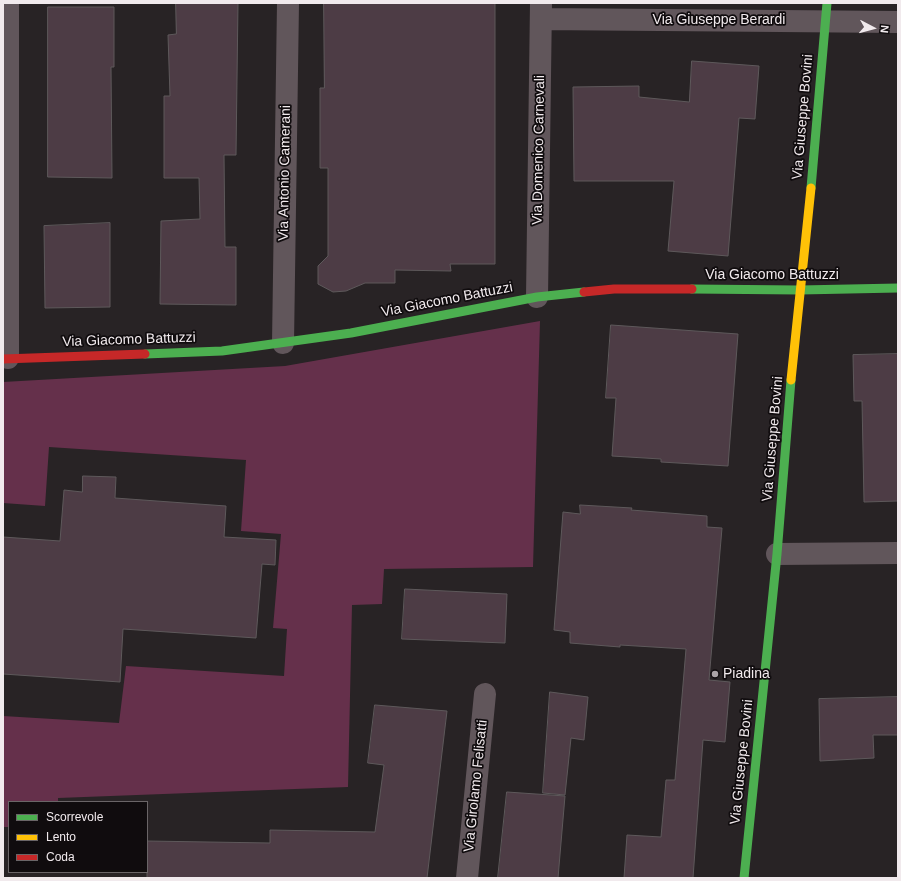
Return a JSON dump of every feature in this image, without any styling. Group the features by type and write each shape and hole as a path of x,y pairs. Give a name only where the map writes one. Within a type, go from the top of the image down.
{"street":[{"path":"6,359 8,3"},
{"name":"Via Antonio Camerani","path":"282,343 288,3"},
{"name":"Via Giuseppe Berardi","path":"541,11 826,12 898,22"},
{"name":"Via Domenico Carnevali","path":"537,297 541,11"},
{"name":"Via Giuseppe Bovini","path":"744,878 777,554 826,12"},
{"name":"Via Giacomo Battuzzi","path":"6,359 222,351 351,333 537,297 614,289 800,290 898,288"},
{"path":"777,554 898,553"},
{"name":"Via Girolamo Felisatti","path":"467,878 485,694"}],"shaded area":[{"path":"540,321 533,567 384,569 382,604 352,605 348,787 58,798 58,801 8,801 8,827 3,827 3,716 119,723 126,666 284,676 287,629 273,628 281,534 241,531 246,460 49,447 45,506 3,503 3,382 285,366"}],"building":[{"path":"176,3 238,3 236,155 224,155 225,247 236,247 236,305 160,304 161,221 200,219 199,178 164,178 164,96 170,96 168,35 176,34"},
{"path":"324,3 495,3 495,264 450,264 451,271 395,270 395,283 365,283 346,291 333,292 318,284 318,266 328,256 328,168 320,168 320,88 324,88"},
{"path":"48,7 114,7 114,67 111,67 112,178 48,177"},
{"path":"692,61 759,66 755,119 739,118 728,256 668,251 674,181 574,181 573,87 639,86 639,97 689,102"},
{"path":"110,223 110,307 45,308 44,226"},
{"path":"611,325 738,334 728,466 661,462 661,459 612,456 616,398 606,398"},
{"path":"898,354 898,501 864,502 862,401 854,401 853,355"},
{"path":"83,476 116,477 115,498 226,506 224,537 276,540 275,565 262,564 256,638 123,629 120,682 3,674 3,537 60,541 64,490 82,492"},
{"path":"580,505 632,508 631,510 707,516 707,527 722,528 709,680 730,682 725,742 703,740 693,878 624,878 627,835 661,837 666,780 675,780 686,649 620,645 620,647 570,643 570,632 554,630 563,512 580,514"},
{"path":"405,589 507,594 505,643 402,639"},
{"path":"550,692 588,697 584,740 571,738 565,795 543,793"},
{"path":"898,697 898,735 873,735 874,758 820,761 819,699"},
{"path":"375,705 447,711 427,878 147,878 148,841 270,843 270,830 375,832 384,765 368,763"},
{"path":"507,792 565,796 558,878 498,878"}],"traffic: fast":[{"path":"811,188 827,3"},
{"path":"692,289 800,290 898,288"},
{"path":"145,354 222,351 351,333 537,297 584,292"},
{"path":"744,878 777,554 791,380"}],"traffic: slow":[{"path":"791,380 811,188"}],"traffic: jam":[{"path":"584,292 614,289 692,289"},
{"path":"3,359 145,354"}],"place":[{"name":"Piadina","path":"715,674"}]}
